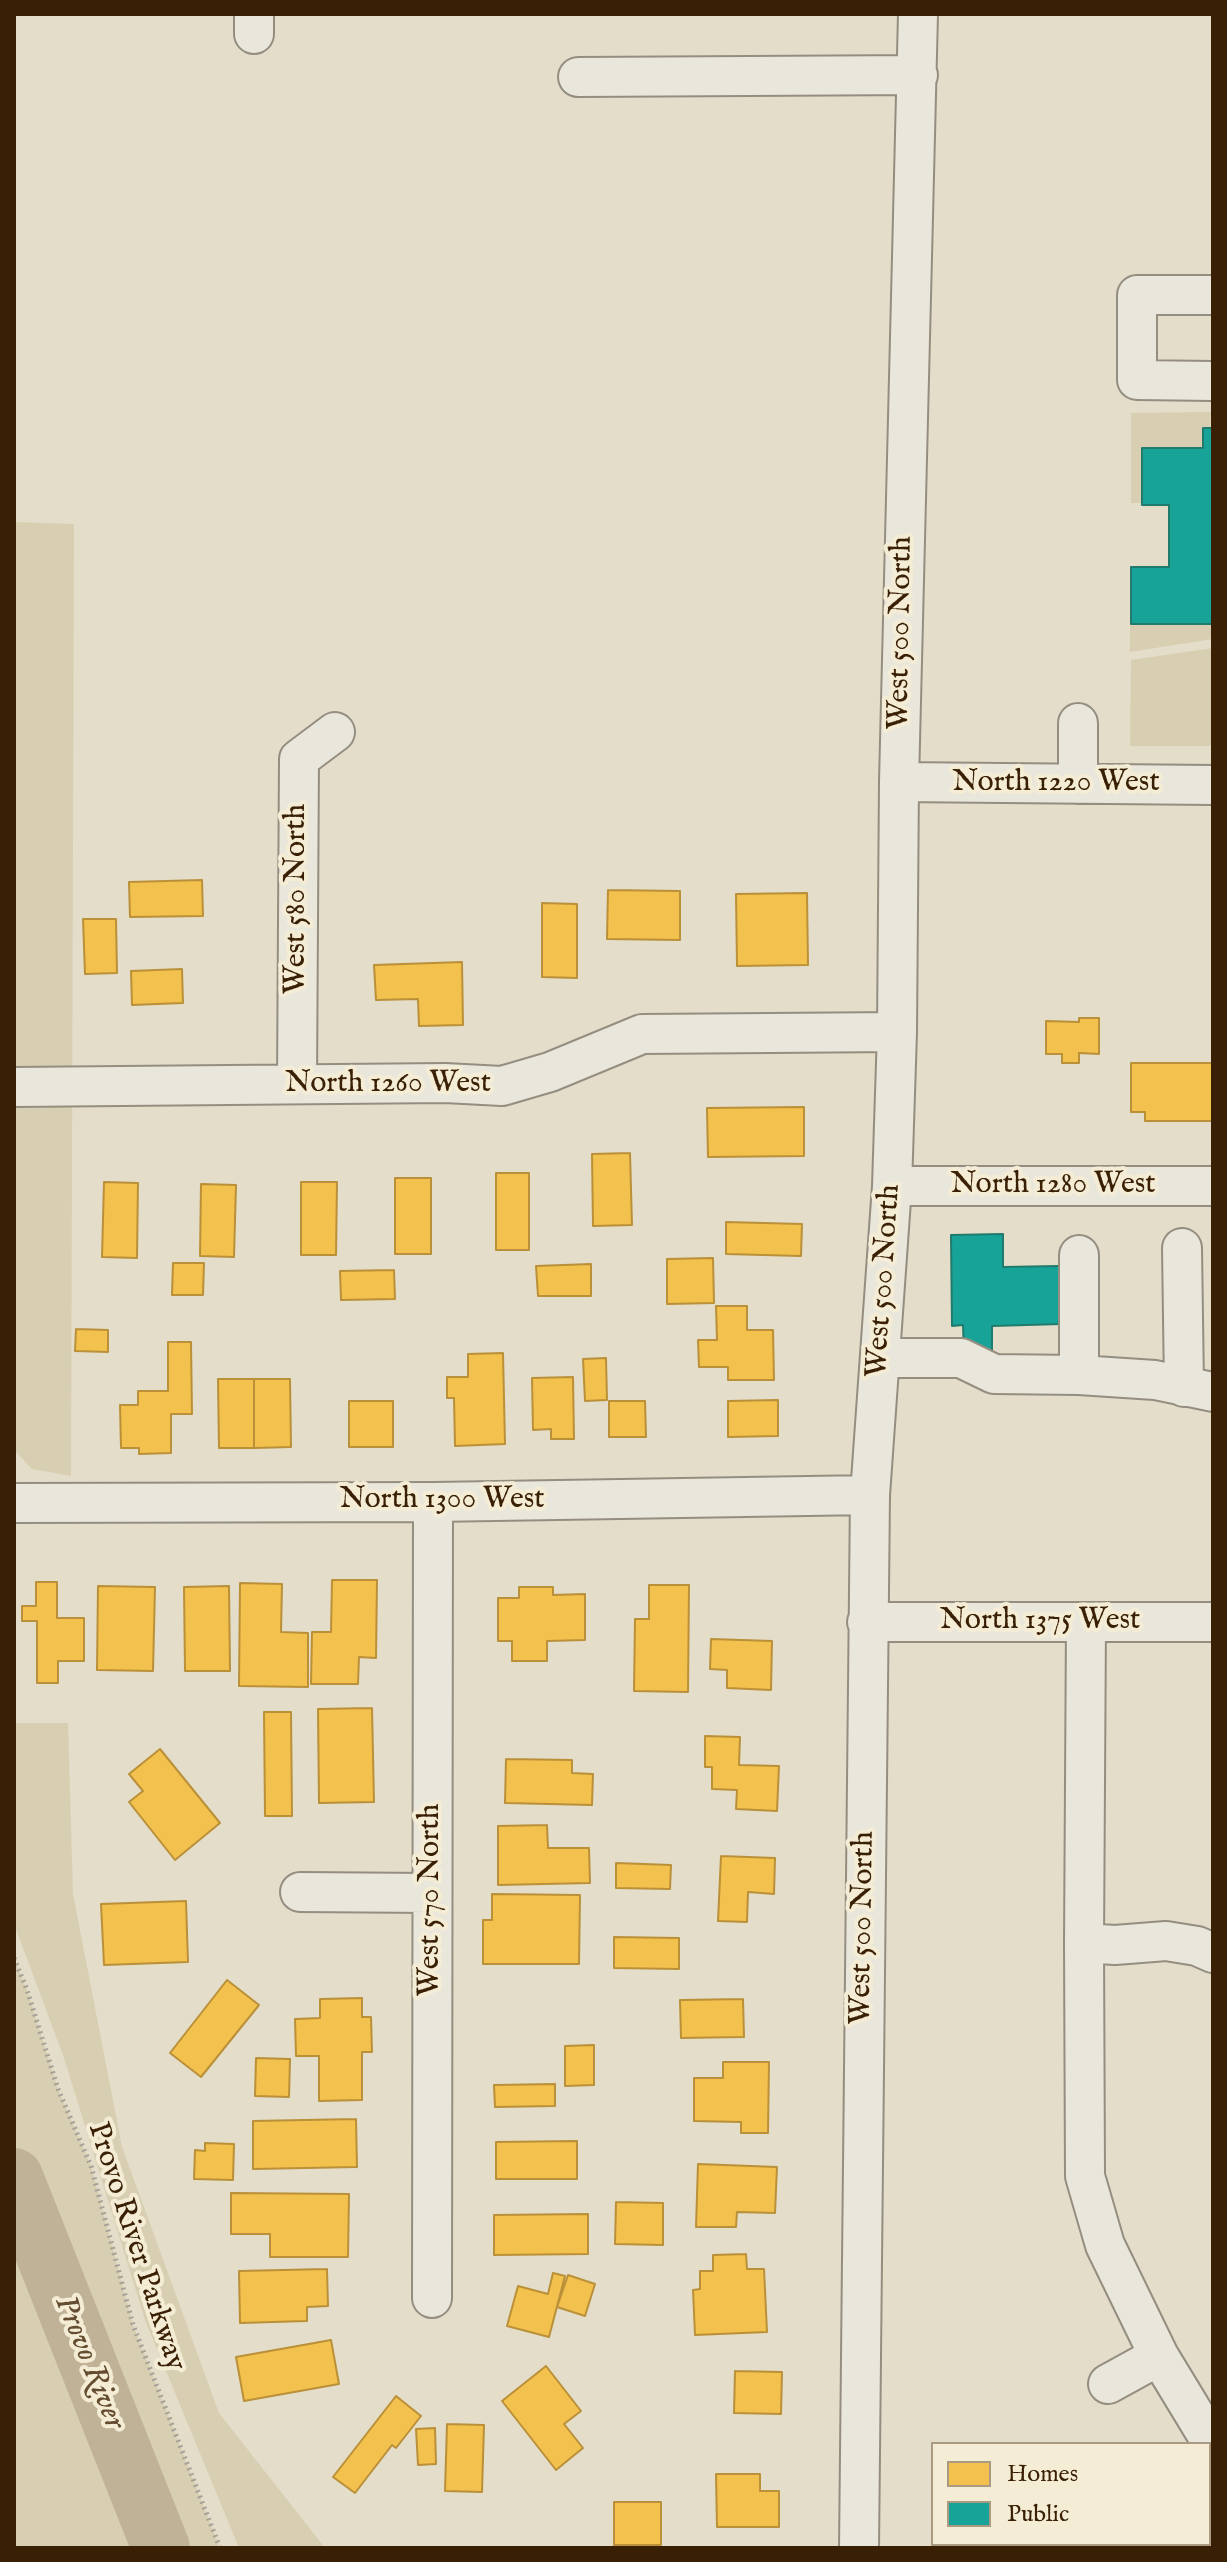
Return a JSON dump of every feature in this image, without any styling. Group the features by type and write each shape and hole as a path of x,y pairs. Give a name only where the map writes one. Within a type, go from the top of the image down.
{"street":[{"name":"West 500 North","path":"859,2548 867,1622 870,1495 892,1186 897,1032 899,782 918,14"},
{"path":"578,77 918,75"},
{"path":"1213,295 1137,295 1137,380 1213,381"},
{"path":"1078,723 1078,784"},
{"name":"West 580 North","path":"297,1084 299,759 335,732"},
{"name":"North 1220 West","path":"899,782 1213,785"},
{"name":"North 1260 West","path":"14,1087 445,1083 502,1086 550,1072 642,1034 897,1032"},
{"name":"North 1280 West","path":"892,1186 1213,1186"},
{"path":"880,1358 961,1358 994,1374 1155,1380 1198,1390 1182,1248"},
{"path":"1079,1255 1079,1375"},
{"name":"North 1300 West","path":"14,1503 433,1502 870,1495"},
{"name":"West 570 North","path":"432,2298 433,1502"},
{"name":"North 1375 West","path":"867,1622 1213,1622"},
{"path":"1086,1623 1085,2176 1105,2245 1159,2356 1213,2445"},
{"path":"300,1892 431,1893"},
{"path":"1084,1943 1115,1945 1166,1941 1197,1946 1213,1953"},
{"path":"1108,2384 1159,2356"}],"path":[{"name":"Provo River Parkway","path":"14,1958 58,2089 91,2166 133,2325 220,2548"}],"shaded area":[{"path":"1211,412 1210,428 1203,448 1142,448 1142,503 1131,503 1131,413"},
{"path":"14,522 74,524 71,1476 32,1469 14,1450"},
{"path":"1130,624 1213,624 1213,639 1130,652"},
{"path":"1213,648 1213,746 1130,746 1131,660"},
{"path":"14,1723 68,1723 73,1894 122,2147 219,2413 325,2548 239,2548 145,2320 64,2058 14,1924"},
{"path":"14,1958 58,2089 91,2166 133,2325 220,2548 14,2548"}],"building: Homes":[{"path":"202,880 203,916 130,917 129,882"},
{"path":"608,890 680,891 680,940 607,939"},
{"path":"807,893 808,965 737,966 736,894"},
{"path":"542,903 577,904 577,978 542,977"},
{"path":"83,919 116,919 117,973 85,974"},
{"path":"462,962 463,1025 419,1026 418,999 376,1000 374,965"},
{"path":"182,969 183,1003 132,1005 131,971"},
{"path":"1079,1018 1099,1018 1099,1054 1079,1053 1079,1063 1062,1063 1062,1054 1046,1054 1046,1021 1079,1022"},
{"path":"1131,1063 1213,1063 1213,1121 1145,1121 1145,1112 1131,1112"},
{"path":"804,1107 804,1156 708,1157 707,1108"},
{"path":"630,1153 632,1225 593,1226 592,1154"},
{"path":"496,1173 529,1173 529,1250 496,1250"},
{"path":"395,1178 431,1178 431,1254 395,1254"},
{"path":"104,1182 138,1183 137,1258 102,1257"},
{"path":"301,1182 337,1182 336,1255 301,1255"},
{"path":"201,1184 236,1185 234,1257 200,1256"},
{"path":"726,1222 802,1224 801,1256 726,1254"},
{"path":"713,1258 714,1303 667,1304 667,1259"},
{"path":"173,1263 204,1263 203,1295 172,1295"},
{"path":"591,1264 591,1296 538,1296 536,1266"},
{"path":"394,1270 395,1299 341,1300 340,1271"},
{"path":"716,1306 747,1306 747,1330 773,1330 774,1380 728,1380 728,1367 699,1367 698,1340 717,1340"},
{"path":"76,1329 108,1330 108,1352 75,1351"},
{"path":"168,1342 191,1342 192,1414 171,1414 171,1453 139,1454 139,1448 121,1448 120,1405 138,1405 138,1391 168,1391"},
{"path":"503,1353 505,1444 455,1446 454,1398 447,1398 447,1377 468,1377 468,1354"},
{"path":"606,1358 607,1400 585,1401 583,1359"},
{"path":"573,1377 574,1439 551,1439 551,1429 533,1430 532,1378"},
{"path":"218,1379 254,1379 254,1448 219,1448"},
{"path":"254,1379 290,1379 291,1447 254,1448"},
{"path":"778,1400 778,1436 728,1437 728,1401"},
{"path":"349,1401 393,1401 393,1447 349,1447"},
{"path":"609,1401 645,1401 646,1437 609,1437"},
{"path":"332,1580 377,1580 376,1658 359,1657 358,1684 311,1684 312,1632 331,1632"},
{"path":"36,1582 57,1582 57,1618 84,1618 84,1661 58,1661 58,1683 37,1683 37,1621 22,1621 22,1606 36,1606"},
{"path":"240,1583 282,1584 281,1632 308,1633 308,1687 239,1686"},
{"path":"649,1585 689,1585 688,1692 634,1691 635,1619 649,1619"},
{"path":"98,1586 155,1587 153,1671 97,1670"},
{"path":"229,1586 230,1671 185,1671 184,1587"},
{"path":"519,1587 553,1587 553,1595 585,1594 585,1640 547,1641 547,1661 512,1661 512,1641 498,1641 498,1598 519,1598"},
{"path":"711,1639 772,1641 771,1690 727,1688 727,1670 710,1669"},
{"path":"372,1708 374,1802 319,1803 318,1709"},
{"path":"264,1712 291,1712 292,1816 265,1816"},
{"path":"705,1736 740,1737 739,1765 779,1766 777,1811 736,1809 737,1790 712,1789 712,1767 705,1767"},
{"path":"160,1749 220,1823 175,1860 129,1802 143,1791 129,1774"},
{"path":"506,1759 572,1760 572,1773 593,1774 592,1805 505,1803"},
{"path":"547,1825 548,1848 589,1848 590,1883 498,1885 498,1826"},
{"path":"721,1856 775,1858 774,1894 748,1892 747,1922 718,1921"},
{"path":"616,1863 671,1865 670,1889 616,1888"},
{"path":"492,1894 580,1895 579,1964 483,1964 483,1920 492,1920"},
{"path":"186,1901 188,1962 104,1965 101,1904"},
{"path":"614,1937 679,1938 679,1969 614,1968"},
{"path":"227,1980 259,2005 201,2077 170,2053"},
{"path":"362,1998 362,2017 371,2017 372,2052 362,2052 362,2100 319,2101 319,2056 296,2056 295,2019 320,2018 320,1999"},
{"path":"743,1999 744,2037 681,2038 680,2000"},
{"path":"594,2045 594,2085 565,2086 565,2046"},
{"path":"256,2058 290,2059 289,2097 255,2096"},
{"path":"723,2062 769,2062 768,2133 741,2133 741,2122 694,2121 694,2078 723,2078"},
{"path":"555,2084 555,2106 495,2107 494,2085"},
{"path":"356,2119 357,2167 253,2169 253,2121"},
{"path":"577,2141 577,2179 496,2179 496,2142"},
{"path":"205,2143 234,2144 233,2180 194,2179 195,2150 205,2151"},
{"path":"698,2164 777,2167 775,2213 737,2212 736,2227 696,2227"},
{"path":"231,2193 349,2194 348,2257 270,2257 270,2234 231,2234"},
{"path":"616,2202 663,2203 663,2245 615,2244"},
{"path":"588,2214 588,2254 494,2255 494,2215"},
{"path":"746,2254 747,2269 764,2269 767,2332 695,2335 693,2290 700,2289 700,2271 713,2271 713,2255"},
{"path":"327,2269 328,2306 307,2307 307,2321 240,2323 239,2271"},
{"path":"553,2273 565,2276 549,2337 507,2326 518,2286 548,2294"},
{"path":"568,2275 595,2284 585,2316 557,2307"},
{"path":"331,2340 339,2384 244,2401 236,2357"},
{"path":"546,2366 581,2411 564,2424 583,2448 556,2470 502,2401"},
{"path":"735,2371 782,2372 781,2414 734,2413"},
{"path":"396,2396 421,2416 396,2448 392,2445 355,2493 333,2477"},
{"path":"447,2424 484,2425 482,2492 445,2491"},
{"path":"435,2428 436,2464 418,2465 416,2429"},
{"path":"716,2474 760,2474 760,2491 779,2491 779,2527 717,2527"},
{"path":"614,2502 661,2502 661,2545 614,2545"}],"building: Public":[{"path":"1203,428 1213,428 1213,624 1131,624 1131,567 1169,567 1169,505 1142,505 1142,448 1203,448"},
{"path":"1003,1234 1003,1267 1059,1266 1061,1324 992,1326 992,1354 964,1354 963,1325 952,1326 951,1235"}],"waterway":[{"name":"Provo River","path":"14,2177 161,2548"}]}
